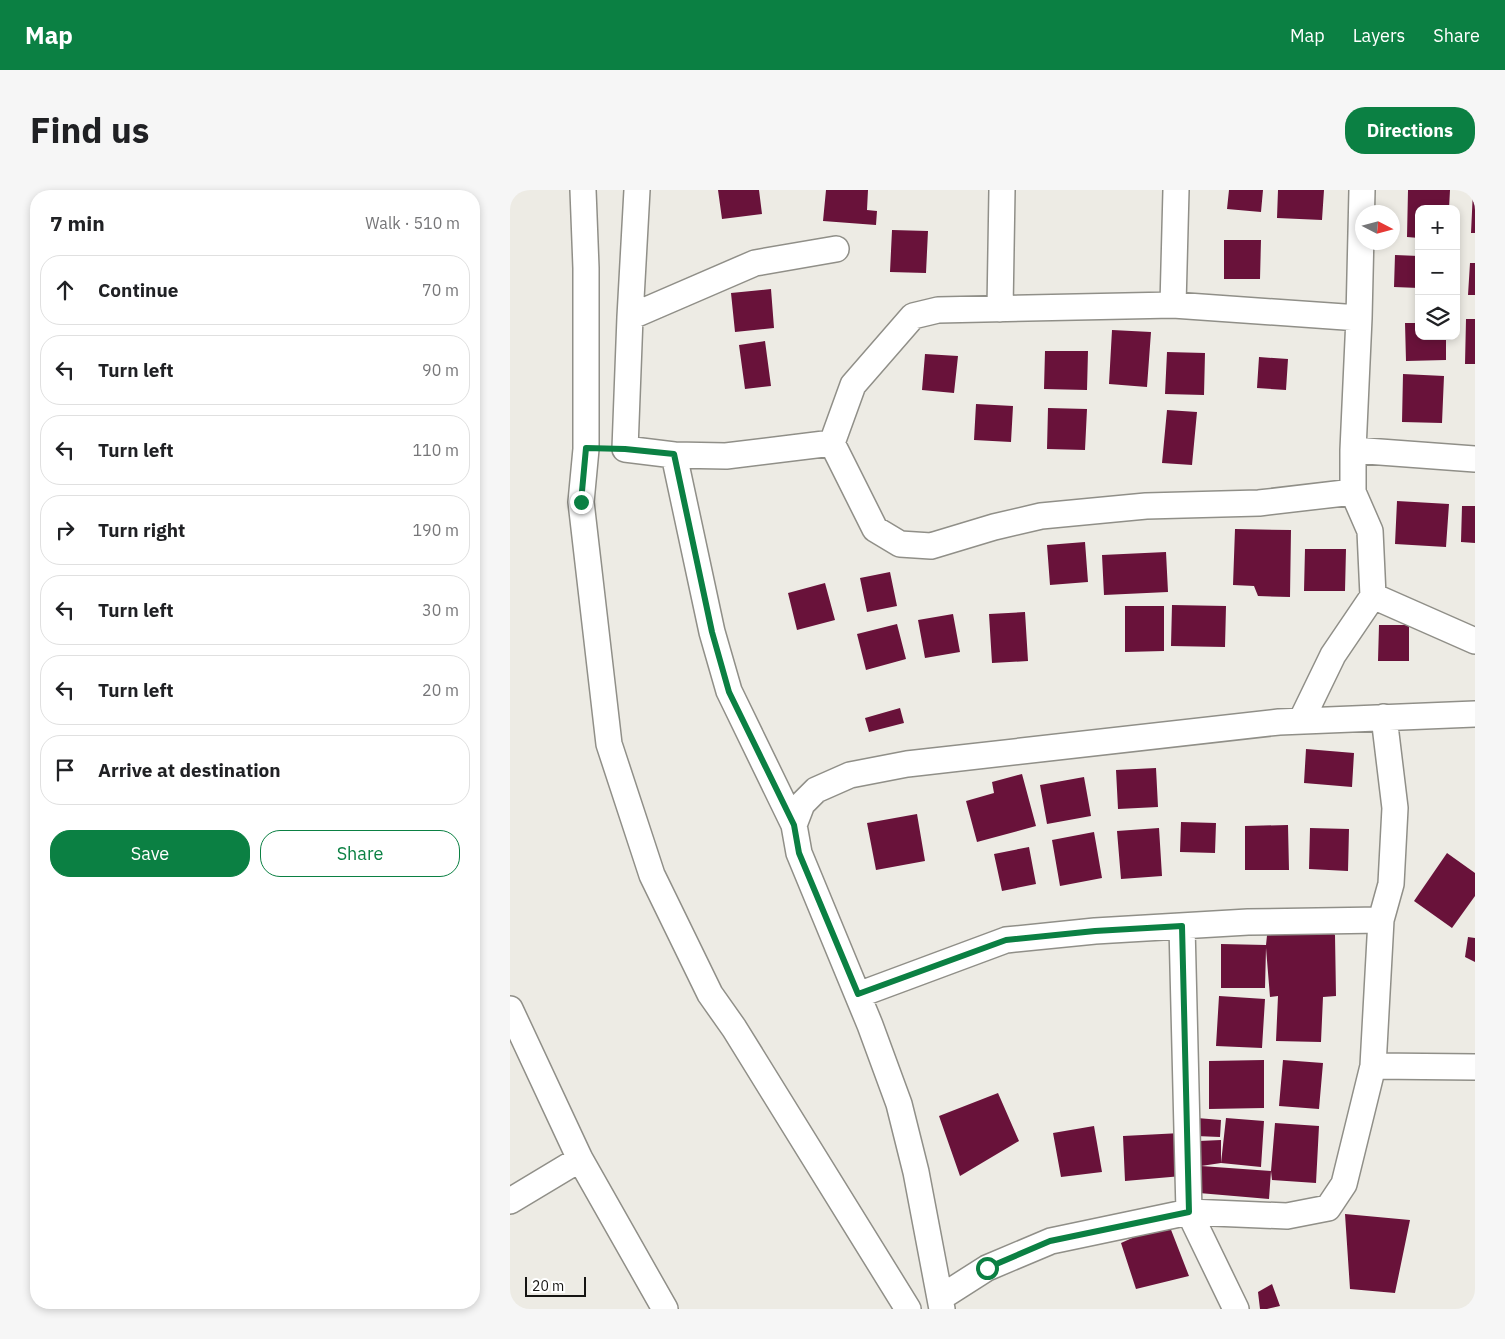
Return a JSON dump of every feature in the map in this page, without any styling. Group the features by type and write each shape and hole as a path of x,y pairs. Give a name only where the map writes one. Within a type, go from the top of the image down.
{"street":[{"path":"583,190 586,268 586,448 581,502 609,744 652,875 710,994 734,1028 908,1309"},
{"path":"625,449 637,190"},
{"path":"1000,309 1002,190"},
{"path":"1173,305 1176,190"},
{"path":"1301,721 1333,655 1373,596 1370,531 1353,492 1362,190"},
{"path":"630,317 755,264 836,249"},
{"path":"1353,492 1259,503 1146,506 1041,516 994,527 931,546 900,544 875,529 832,444 853,385 913,316 938,310 1173,305 1359,318"},
{"path":"586,448 726,456 832,444"},
{"path":"1353,450 1475,459"},
{"path":"674,454 712,632 729,692 794,825 799,853 858,994 899,1104 916,1172 941,1303 987,1268 1050,1241 1189,1212 1287,1216 1328,1208 1344,1184 1373,1066 1381,920 1391,884 1395,808 1384,717"},
{"path":"1373,596 1475,641"},
{"path":"794,825 802,804 816,790 850,775 907,764 1278,722 1384,717 1472,710"},
{"path":"858,994 1006,940 1095,931 1248,922 1381,920"},
{"path":"1182,926 1189,1212 1236,1309"},
{"path":"510,1009 580,1159 660,1307"},
{"path":"1373,1066 1475,1067"},
{"path":"510,1201 580,1159"}],"building":[{"path":"718,190 759,190 762,214 722,219"},
{"path":"826,190 868,190 867,210 877,211 876,225 823,221"},
{"path":"1229,190 1263,190 1261,212 1227,209"},
{"path":"1278,190 1324,190 1322,220 1277,218"},
{"path":"1408,190 1450,190 1449,205 1415,205 1415,238 1407,237"},
{"path":"1473,190 1475,190 1475,233 1471,233"},
{"path":"892,230 928,231 926,273 890,272"},
{"path":"1224,240 1261,240 1260,279 1224,279"},
{"path":"1395,255 1415,256 1415,288 1394,287"},
{"path":"1470,263 1475,263 1475,295 1468,295"},
{"path":"771,289 774,328 735,332 731,293"},
{"path":"1466,319 1475,319 1475,364 1465,364"},
{"path":"1405,323 1415,323 1415,340 1446,340 1446,360 1406,361"},
{"path":"1112,330 1151,332 1147,387 1109,384"},
{"path":"765,341 771,386 745,389 739,345"},
{"path":"1045,351 1088,351 1087,390 1044,389"},
{"path":"1167,352 1205,353 1204,395 1165,394"},
{"path":"925,354 958,356 954,393 922,390"},
{"path":"1259,357 1288,359 1286,390 1257,388"},
{"path":"1403,374 1444,376 1442,423 1402,422"},
{"path":"976,404 1013,406 1011,442 974,440"},
{"path":"1048,408 1087,409 1085,450 1047,449"},
{"path":"1167,410 1197,412 1192,465 1162,463"},
{"path":"1397,501 1449,504 1446,547 1395,544"},
{"path":"1462,506 1475,506 1475,543 1461,542"},
{"path":"1235,529 1291,530 1290,597 1258,596 1254,586 1233,585"},
{"path":"1085,542 1088,582 1050,585 1047,545"},
{"path":"1305,549 1346,549 1345,591 1304,591"},
{"path":"1166,552 1168,592 1104,595 1102,555"},
{"path":"890,572 897,606 867,612 860,578"},
{"path":"825,583 835,620 797,630 788,593"},
{"path":"1172,605 1226,606 1225,647 1171,646"},
{"path":"1125,606 1164,606 1164,651 1125,652"},
{"path":"1025,612 1028,661 992,663 989,614"},
{"path":"953,614 960,652 925,658 918,620"},
{"path":"897,624 906,659 866,670 857,634"},
{"path":"1379,625 1409,625 1409,661 1378,661"},
{"path":"900,708 904,723 869,732 865,718"},
{"path":"1306,749 1354,753 1352,787 1304,783"},
{"path":"1156,768 1158,807 1118,809 1116,770"},
{"path":"1022,774 1036,826 977,842 966,801 994,793 992,782"},
{"path":"1084,777 1091,816 1047,824 1040,785"},
{"path":"917,814 925,861 876,870 867,823"},
{"path":"1181,822 1216,823 1215,853 1180,852"},
{"path":"1288,825 1289,870 1245,870 1245,826"},
{"path":"1159,828 1162,876 1121,879 1117,831"},
{"path":"1310,828 1349,829 1348,871 1309,869"},
{"path":"1094,832 1102,878 1060,886 1052,840"},
{"path":"1029,847 1036,884 1002,891 994,854"},
{"path":"1447,853 1475,873 1475,896 1452,928 1414,901"},
{"path":"1327,925 1335,935 1336,996 1323,997 1321,1042 1276,1041 1278,996 1270,997 1266,948 1265,988 1221,988 1221,944 1266,945 1268,926"},
{"path":"1468,937 1475,938 1475,962 1465,957"},
{"path":"1219,996 1265,999 1262,1048 1216,1046"},
{"path":"1264,1060 1264,1108 1209,1109 1209,1061"},
{"path":"1283,1060 1323,1063 1319,1109 1279,1106"},
{"path":"998,1093 1019,1141 960,1176 939,1116"},
{"path":"1197,1118 1221,1120 1220,1137 1196,1136"},
{"path":"1226,1118 1264,1121 1261,1167 1221,1163"},
{"path":"1275,1123 1319,1126 1316,1183 1272,1180"},
{"path":"1094,1126 1102,1172 1061,1177 1053,1133"},
{"path":"1181,1133 1182,1176 1125,1181 1123,1136"},
{"path":"1221,1140 1221,1163 1201,1166 1199,1141"},
{"path":"1201,1166 1271,1171 1269,1199 1199,1193"},
{"path":"1345,1214 1410,1220 1395,1293 1350,1289"},
{"path":"1168,1222 1189,1276 1136,1289 1121,1243"},
{"path":"1272,1284 1280,1306 1260,1309 1258,1292"}],"route":[{"path":"581,502 586,448 625,449 674,454 712,632 729,692 794,825 799,853 858,994 1006,940 1095,931 1182,926 1189,1212 1050,1241 987,1268"}]}
